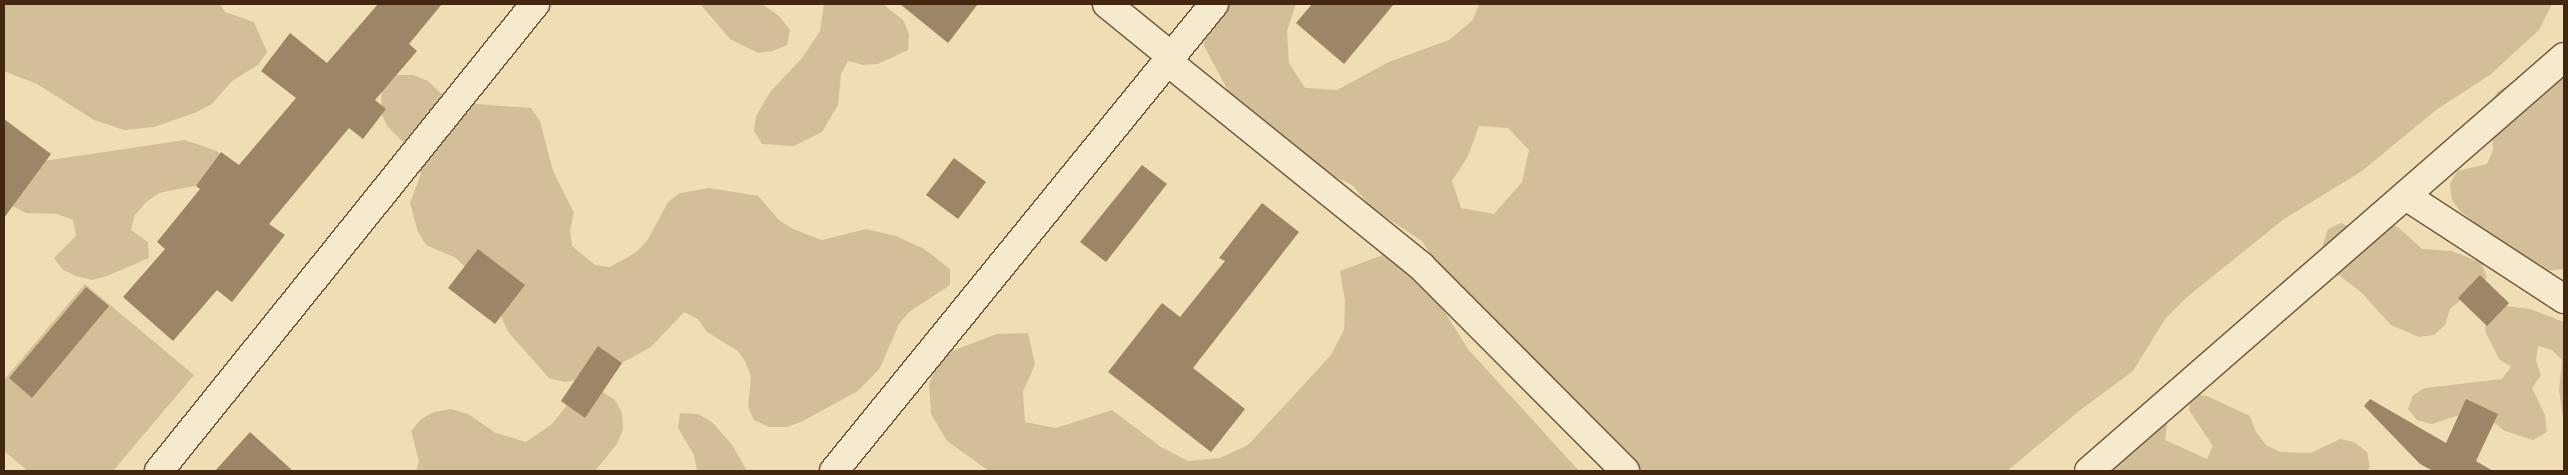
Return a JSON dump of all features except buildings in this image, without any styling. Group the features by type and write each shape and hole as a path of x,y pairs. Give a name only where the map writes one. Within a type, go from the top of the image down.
{"street":[{"path":"159,471 535,4"},
{"path":"1107,4 1169,59 1421,266 1626,471"},
{"path":"834,471 1214,4"},
{"path":"2089,471 2564,57"},
{"path":"2406,196 2564,299"}],"shaded area":[{"path":"4,4 220,4 225,12 254,22 267,52 258,65 232,81 212,104 197,112 154,127 124,130 94,120 37,84 4,71"},
{"path":"700,4 762,4 779,16 790,30 787,45 773,51 758,53 730,39"},
{"path":"824,4 883,4 903,20 909,34 908,50 878,64 863,65 848,61 841,74 838,105 822,132 794,146 762,144 754,131 756,116 771,91 803,57 820,31"},
{"path":"1206,4 1296,4 1287,31 1289,63 1305,88 1337,90 1389,62 1449,40 1473,20 1479,4 2552,4 2539,30 2491,74 2436,110 2362,171 2284,219 2187,297 2165,319 2133,371 2079,411 2007,471 1626,471 1439,267 1422,241 1372,208 1352,185 1323,171 1232,98 1204,46 1199,14","holes":["1479,126 1508,128 1529,150 1522,182 1494,214 1461,208 1452,181 1468,156"]},
{"path":"2564,50 2564,269 2545,271 2496,240 2460,211 2452,200 2450,184 2457,171 2487,164 2493,150 2491,106 2497,92"},
{"path":"396,75 413,75 428,81 450,102 531,108 540,121 553,171 574,213 570,230 572,246 595,265 610,267 635,253 647,241 668,202 680,193 709,188 758,196 779,220 793,229 822,240 866,229 896,236 924,249 950,269 950,285 909,312 899,324 880,368 858,391 801,422 786,427 769,427 754,420 748,407 751,377 746,363 738,351 707,332 698,319 684,312 651,347 609,370 579,380 564,382 549,378 508,332 496,305 467,269 456,258 426,245 418,232 410,203 421,174 420,159 387,126 381,113 382,82"},
{"path":"185,140 217,151 227,163 204,184 159,193 146,202 135,215 131,230 148,242 149,258 107,276 92,280 76,276 63,270 54,258 76,236 73,220 57,214 26,213 12,206 44,161"},
{"path":"2384,221 2398,227 2422,249 2452,251 2482,263 2487,278 2450,309 2445,325 2434,335 2419,337 2391,325 2361,292 2336,273 2329,259 2323,244 2328,229 2341,223 2356,230"},
{"path":"1396,250 1419,271 1468,349 1579,471 989,471 947,441 931,414 929,384 941,355 997,334 1028,333 1035,364 1023,392 1025,422 1056,428 1112,410 1161,447 1188,461 1220,458 1248,445 1331,355 1344,330 1345,301 1340,271"},
{"path":"85,284 194,375 113,471 28,471 4,451 4,380"},
{"path":"2498,305 2530,309 2564,322 2564,423 2559,390 2562,360 2552,350 2538,346 2536,361 2541,375 2532,388 2545,415 2547,432 2533,440 2505,431 2492,421 2462,414 2432,424 2417,420 2408,409 2413,395 2425,388 2502,379 2511,367 2499,359 2485,331 2487,316"},
{"path":"601,391 615,400 622,413 623,429 617,444 595,471 416,471 419,461 411,431 421,419 434,412 451,409 468,414 496,433 526,442 552,424 571,400"},
{"path":"2191,394 2207,396 2250,416 2256,432 2266,445 2280,452 2311,453 2340,439 2354,442 2367,452 2370,467 2367,471 2100,471 2163,408 2167,423 2165,440 2207,459 2213,446 2189,410"},
{"path":"680,413 698,414 712,422 733,446 747,471 697,471 694,455 678,428"}]}
